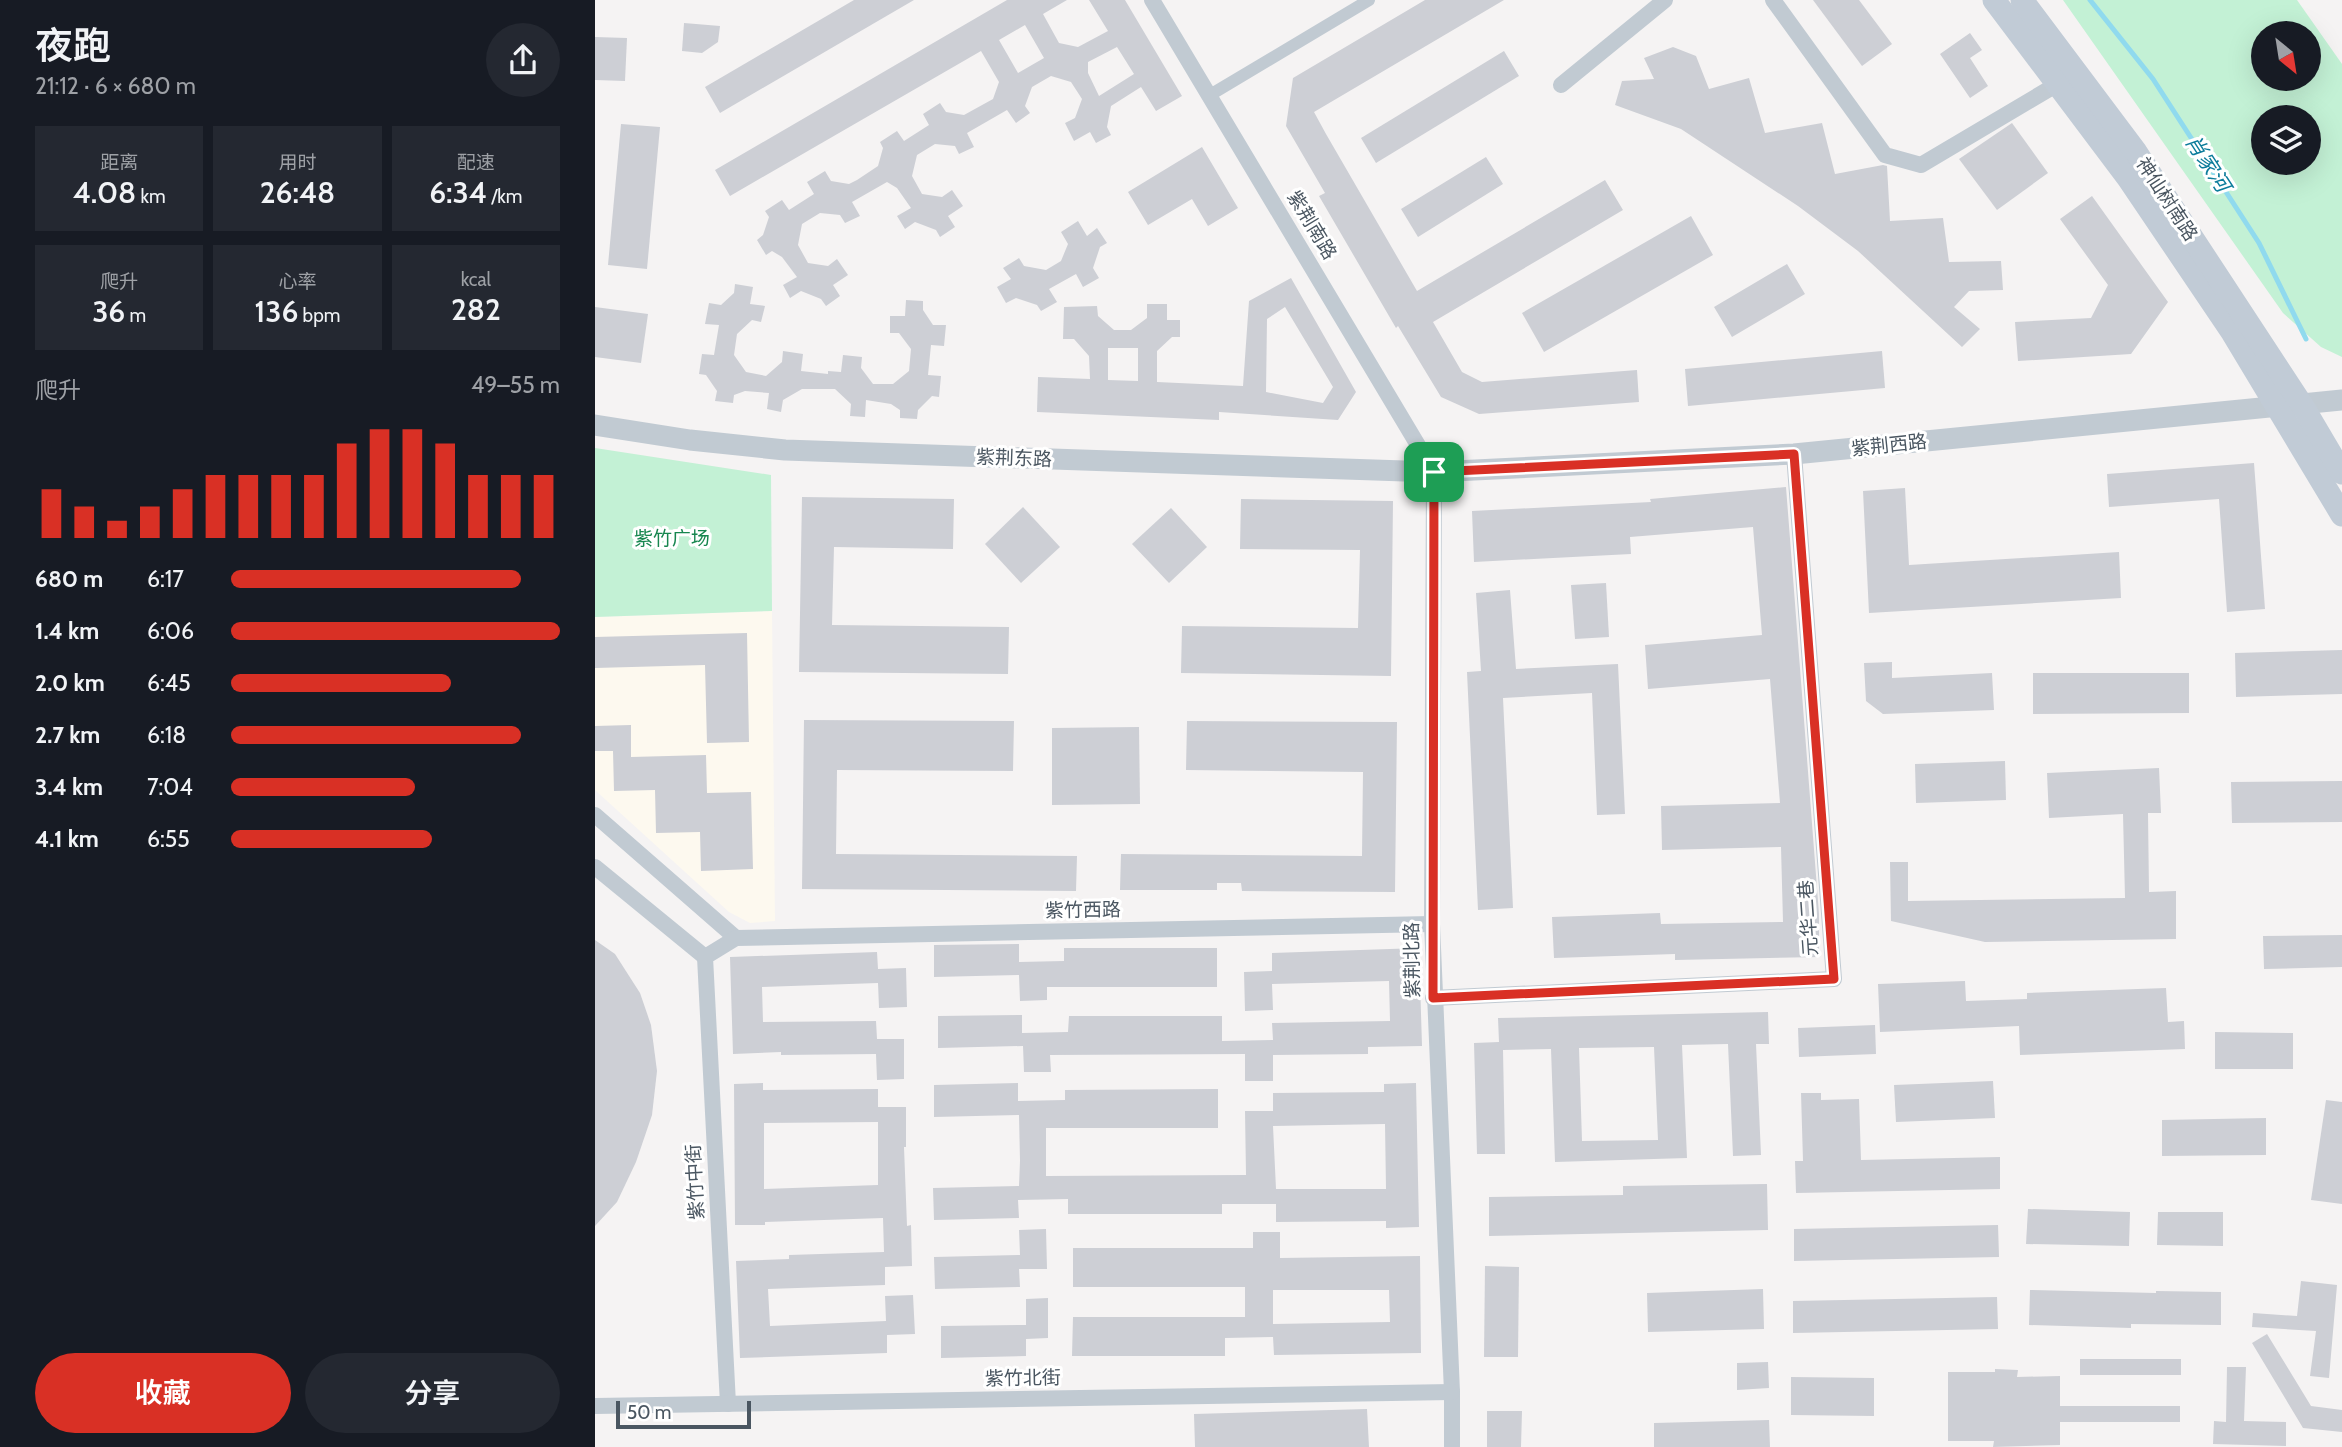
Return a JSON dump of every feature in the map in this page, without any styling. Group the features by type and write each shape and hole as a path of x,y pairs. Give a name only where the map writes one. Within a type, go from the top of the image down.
{"main road":[{"path":"1994,0 2128,178 2232,332 2342,515"},
{"name":"神仙树南路","path":"2022,0 2136,152 2302,405 2342,473"}],"street":[{"name":"紫荆南路","path":"1152,0 1434,472"},
{"path":"1210,94 1369,0"},
{"path":"1561,85 1665,0"},
{"path":"1773,0 1885,155 1921,164 2077,73"},
{"name":"紫荆西路","path":"1434,472 1794,454 2342,400"},
{"name":"紫荆东路","path":"595,425 690,440 785,450 1434,472"},
{"name":"元华二巷","path":"1433,998 1834,979 1794,454"},
{"name":"紫荆北路","path":"1434,472 1433,998 1452,1392 1452,1447"},
{"path":"595,815 736,938 705,957 595,867"},
{"name":"紫竹西路","path":"736,938 1432,924"},
{"name":"紫竹中街","path":"705,957 728,1404"},
{"name":"紫竹北街","path":"595,1406 1452,1392"}],"shaded area":[{"path":"772,611 775,921 750,923 729,912 595,790 595,617"}],"green space":[{"path":"2063,0 2297,0 2312,21 2251,21 2251,91 2321,91 2321,34 2342,64 2342,357 2321,347 2283,313"},
{"name":"紫竹广场","path":"595,448 771,475 772,611 595,617"}],"building":[{"path":"854,0 914,0 720,113 705,87"},
{"path":"1007,0 1067,0 1043,14 1059,43 1078,47 1108,31 1089,0 1125,0 1182,96 1156,111 1141,87 1111,106 1107,127 1111,135 1096,143 1090,132 1074,141 1065,123 1075,118 1082,99 1071,82 1051,76 1032,87 1025,106 1030,113 1016,123 1007,110 967,133 974,147 959,154 955,146 935,144 917,155 912,176 922,194 942,197 952,190 963,206 948,216 955,227 940,237 936,230 915,222 905,229 897,216 911,208 897,188 887,182 852,202 860,216 845,223 840,215 820,213 802,224 798,245 808,263 828,266 837,259 848,275 833,285 840,296 826,306 821,299 801,291 790,298 783,285 797,277 782,257 772,251 766,255 757,240 763,235 769,217 765,211 782,200 789,210 814,194 807,182 825,171 831,181 849,184 857,180 878,166 883,148 880,142 897,131 904,141 929,125 923,114 940,103 946,112 964,115 993,99 999,82 981,51 730,196 715,170","holes":["1025,25 1044,58 1018,73 999,40","1117,47 1134,74 1099,96 1088,73 1088,62"]},
{"path":"1425,0 1504,0 1314,112 1417,291 1605,180 1623,210 1433,322 1462,372 1482,382 1637,370 1639,402 1479,414 1441,397 1398,326 1396,328 1319,196 1325,193 1286,126 1293,78"},
{"path":"1813,0 1859,0 1892,44 1862,66"},
{"path":"684,23 720,26 718,42 702,53 682,51"},
{"path":"1970,33 1982,50 1970,58 1988,86 1970,98 1940,54"},
{"path":"595,37 627,38 625,81 595,80"},
{"path":"1673,47 1696,56 1709,89 1749,78 1765,133 1822,123 1835,174 1887,166 1890,221 1943,218 1949,262 2001,261 2003,290 1969,291 1954,307 1980,329 1962,347 1858,251 1798,206 1681,129 1615,105 1622,81 1654,79 1644,58"},
{"path":"1504,51 1519,76 1376,163 1361,138"},
{"path":"2012,123 2048,173 1997,210 1959,159"},
{"path":"621,124 660,127 647,269 608,265"},
{"path":"1202,147 1238,208 1208,226 1192,199 1148,225 1128,192"},
{"path":"1486,157 1503,184 1418,237 1401,209"},
{"path":"2092,196 2168,302 2131,354 2018,361 2015,322 2091,318 2108,285 2060,219"},
{"path":"1691,216 1713,255 1544,352 1522,313"},
{"path":"1078,221 1087,236 1097,228 1107,243 1100,247 1093,268 1099,278 1083,287 1076,274 1049,289 1057,302 1041,311 1037,305 1016,298 1006,303 997,287 1011,279 1003,268 1019,258 1024,266 1046,270 1061,261 1068,244 1061,232"},
{"path":"1787,264 1805,294 1732,337 1714,307"},
{"path":"1291,278 1356,392 1338,420 1219,412 1219,420 1037,412 1038,377 1090,379 1089,356 1074,339 1063,339 1064,307 1097,306 1098,316 1114,330 1131,330 1147,318 1147,304 1167,304 1167,320 1180,320 1180,337 1172,337 1157,351 1157,382 1243,386 1249,301","holes":["1285,307 1333,387 1323,403 1266,392 1267,319","1108,348 1138,348 1138,381 1108,380"]},
{"path":"735,284 753,287 750,304 765,306 761,322 752,320 737,334 734,355 746,372 766,376 782,362 783,351 803,354 801,371 828,374 828,371 841,372 843,355 862,357 861,368 873,384 893,384 909,371 911,349 899,333 890,333 890,316 905,316 906,300 923,301 923,310 933,325 946,325 944,346 931,345 928,375 941,376 939,397 932,396 918,410 917,419 900,418 900,410 891,404 866,400 865,417 850,416 851,404 835,389 802,389 783,400 781,412 767,409 769,393 745,391 734,395 733,403 715,401 717,391 706,375 699,374 702,354 714,355 719,325 705,324 709,303 721,305 734,293"},
{"path":"595,307 648,314 641,363 595,357"},
{"path":"1882,351 1885,388 1688,406 1685,369"},
{"path":"2254,463 2265,609 2227,612 2219,499 2109,507 2107,474"},
{"path":"1786,487 1819,914 1819,957 1675,960 1675,954 1554,958 1552,917 1660,913 1661,924 1783,922 1781,847 1662,850 1661,806 1780,803 1770,679 1648,689 1645,645 1762,635 1753,527 1630,537 1631,554 1474,562 1472,511 1651,502 1650,499"},
{"path":"1905,488 1909,565 2119,552 2121,598 1869,613 1863,491"},
{"path":"802,497 954,499 953,549 834,547 832,625 1009,627 1008,674 799,672"},
{"path":"1241,499 1393,501 1391,676 1181,673 1182,626 1358,628 1360,550 1240,549"},
{"path":"1023,507 1060,547 1021,583 985,544"},
{"path":"1171,508 1207,547 1169,583 1132,544"},
{"path":"1606,583 1609,637 1575,639 1571,585"},
{"path":"1510,590 1516,669 1618,664 1625,814 1597,815 1592,693 1503,698 1513,908 1478,910 1467,672 1481,671 1476,593"},
{"path":"747,633 749,742 707,743 705,665 595,668 595,637"},
{"path":"2342,650 2342,694 2236,697 2235,653"},
{"path":"1892,662 1892,678 1992,673 1994,710 1883,714 1866,701 1864,663"},
{"path":"2033,673 2189,673 2189,713 2033,714"},
{"path":"804,720 1014,721 1013,771 837,770 836,854 1077,856 1076,891 802,889"},
{"path":"1187,721 1397,722 1395,892 1242,891 1241,883 1217,883 1217,890 1120,890 1121,854 1362,856 1363,772 1186,770"},
{"path":"631,725 631,757 706,755 707,793 751,792 753,869 701,871 700,832 656,833 655,790 614,791 613,751 595,751 595,726"},
{"path":"1139,727 1140,804 1052,805 1052,728"},
{"path":"2005,761 2006,800 1916,803 1915,764"},
{"path":"2159,768 2161,813 2148,813 2149,892 2176,891 2176,939 1985,942 1891,921 1890,862 1908,862 1908,901 2125,898 2123,814 2049,818 2047,773"},
{"path":"2342,781 2342,822 2232,823 2231,782"},
{"path":"2342,935 2342,967 2264,969 2263,936"},
{"path":"595,940 615,954 640,993 651,1025 657,1071 652,1115 636,1162 617,1202 595,1226"},
{"path":"1019,944 1019,962 1064,961 1064,948 1217,948 1217,987 1047,987 1047,1000 1020,1001 1019,975 934,977 934,945"},
{"path":"1419,948 1422,1046 1368,1047 1368,1054 1273,1055 1273,1081 1245,1081 1245,1054 1050,1055 1051,1072 1024,1072 1023,1046 938,1048 938,1016 1022,1015 1022,1033 1068,1032 1069,1016 1222,1016 1222,1041 1273,1040 1272,1023 1390,1021 1389,981 1272,984 1273,1010 1245,1011 1244,972 1272,971 1272,953"},
{"path":"877,952 878,969 906,968 907,1007 879,1008 878,983 762,987 763,1022 876,1021 877,1039 904,1039 904,1079 877,1080 876,1054 733,1054 730,957"},
{"path":"1965,981 1966,1001 2027,999 2027,993 2166,988 2168,1022 2184,1021 2185,1049 2020,1055 2019,1026 1880,1032 1878,984"},
{"path":"1768,1012 1769,1044 1756,1044 1761,1155 1733,1156 1728,1044 1682,1045 1687,1158 1555,1162 1551,1049 1503,1050 1505,1154 1477,1154 1474,1043 1499,1042 1498,1018","holes":["1654,1047 1658,1140 1582,1141 1579,1048"]},
{"path":"1875,1025 1876,1054 1799,1057 1798,1028"},
{"path":"2215,1032 2293,1033 2293,1069 2215,1069"},
{"path":"1993,1081 1995,1118 1896,1122 1894,1085"},
{"path":"763,1083 763,1090 878,1089 878,1107 906,1107 904,1147 907,1226 911,1225 912,1266 885,1267 885,1285 768,1289 770,1326 886,1321 885,1296 913,1295 915,1334 887,1335 887,1353 740,1358 736,1261 789,1259 789,1255 884,1252 883,1218 735,1225 734,1084","holes":["878,1122 878,1185 764,1189 764,1123"]},
{"path":"1018,1083 1018,1101 1065,1100 1065,1090 1218,1089 1218,1128 1046,1128 1046,1176 1246,1175 1245,1111 1273,1111 1273,1093 1384,1092 1384,1084 1416,1083 1419,1227 1386,1228 1386,1221 1276,1222 1276,1204 1222,1204 1222,1214 1068,1214 1068,1199 1018,1200 1019,1218 934,1220 933,1188 1019,1186 1020,1161 1019,1115 934,1117 934,1085","holes":["1385,1124 1386,1189 1276,1189 1273,1126"]},
{"path":"1801,1093 1821,1093 1821,1100 1859,1099 1861,1160 2000,1157 2000,1189 1796,1193 1795,1161 1803,1161"},
{"path":"2326,1100 2342,1102 2342,1204 2311,1200"},
{"path":"2266,1118 2266,1155 2162,1156 2162,1120"},
{"path":"1767,1184 1768,1230 1489,1236 1489,1197 1623,1195 1623,1186"},
{"path":"2028,1209 2130,1212 2129,1246 2026,1244"},
{"path":"2158,1212 2223,1212 2223,1246 2157,1245"},
{"path":"1998,1225 1999,1257 1794,1261 1794,1229"},
{"path":"1046,1229 1047,1269 1019,1269 1020,1287 935,1289 934,1257 1020,1255 1019,1230"},
{"path":"1253,1232 1280,1232 1280,1258 1420,1256 1421,1353 1274,1355 1273,1337 1225,1338 1225,1356 1072,1356 1073,1317 1245,1317 1245,1287 1073,1287 1073,1248 1253,1248","holes":["1273,1290 1389,1290 1390,1322 1273,1324"]},
{"path":"1485,1266 1519,1267 1518,1357 1484,1357"},
{"path":"2301,1281 2337,1285 2329,1378 2310,1376 2316,1331 2252,1327 2253,1313 2297,1316"},
{"path":"1763,1289 1764,1329 1648,1332 1647,1293"},
{"path":"2030,1290 2221,1292 2221,1325 2131,1324 2131,1328 2029,1325"},
{"path":"1997,1297 1998,1329 1793,1333 1793,1301"},
{"path":"1048,1298 1048,1338 1026,1339 1026,1356 941,1358 941,1326 1026,1325 1026,1299"},
{"path":"2267,1334 2311,1406 2342,1410 2342,1432 2303,1428 2252,1343"},
{"path":"2080,1359 2181,1359 2181,1375 2080,1375"},
{"path":"1768,1362 1769,1388 1737,1390 1737,1363"},
{"path":"2227,1367 2246,1367 2244,1421 2286,1422 2286,1446 2213,1444 2214,1421 2226,1422"},
{"path":"1995,1369 2018,1370 2017,1377 2060,1376 2060,1406 2180,1406 2180,1422 2060,1422 2060,1445 1993,1447 1994,1441 1948,1441 1948,1372 1995,1372"},
{"path":"1791,1377 1874,1378 1874,1416 1791,1415"},
{"path":"1367,1409 1369,1447 1195,1447 1194,1414"},
{"path":"1487,1411 1522,1411 1521,1447 1487,1447"},
{"path":"1769,1420 1770,1447 1654,1447 1654,1423"}],"waterway":[{"name":"肖家河","path":"2090,0 2153,79 2259,243 2306,339"}],"route":[{"path":"1794,454 1834,979 1433,998 1434,472 1794,454"}]}
